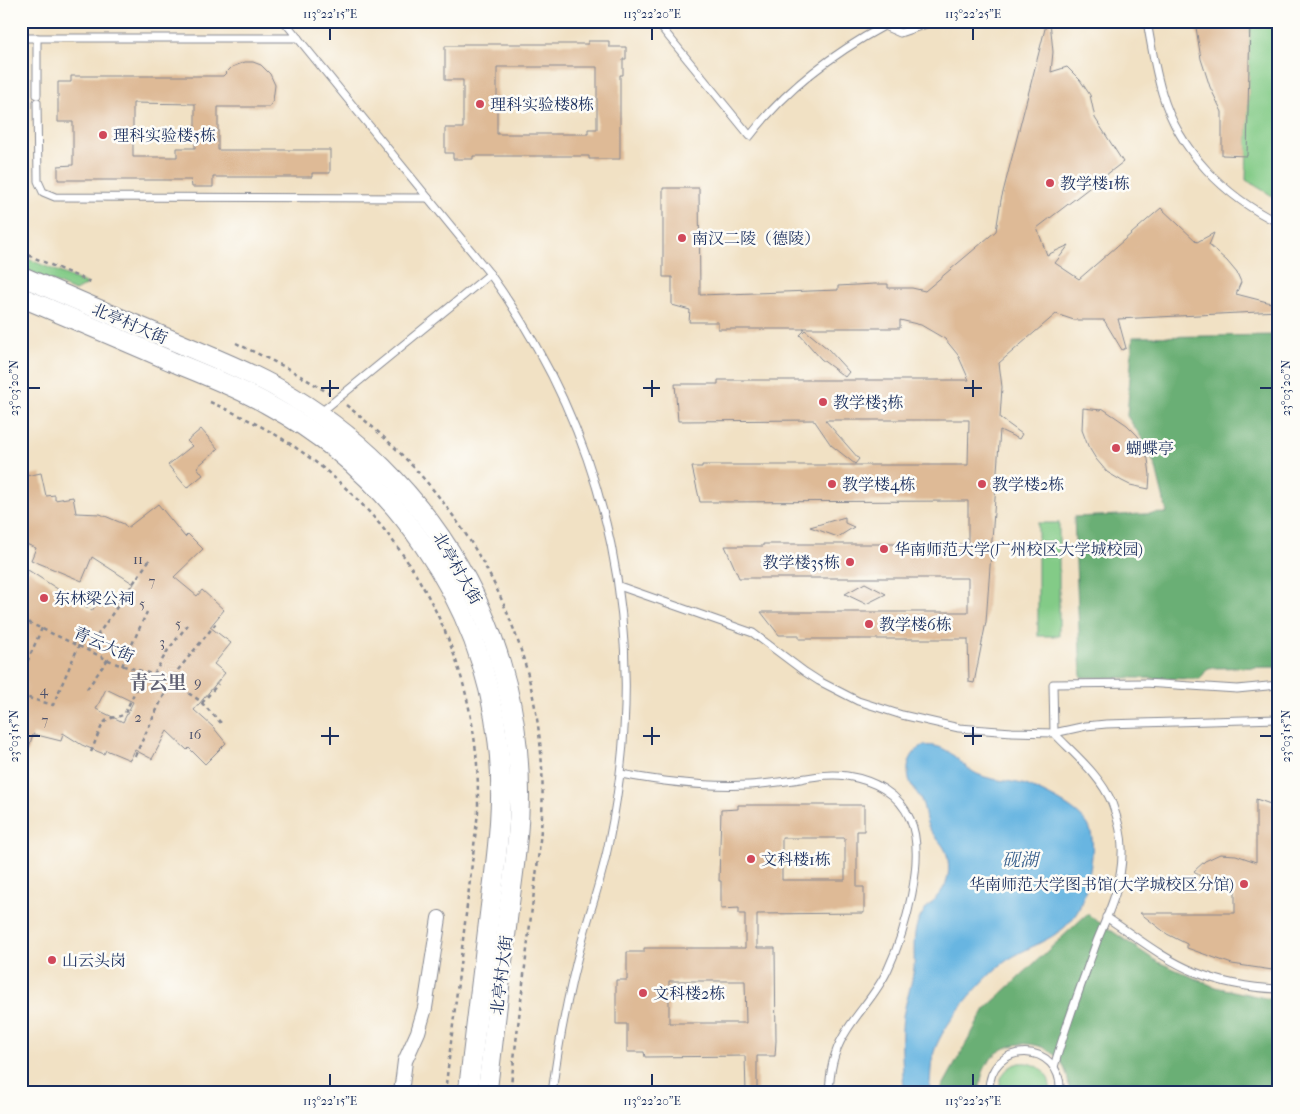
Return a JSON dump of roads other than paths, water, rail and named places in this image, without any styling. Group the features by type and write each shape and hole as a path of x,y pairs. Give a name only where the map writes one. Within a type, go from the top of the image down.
{"main road":[{"name":"北亭村大街","path":"21,276 256,377 332,422 381,464 413,498 434,525 464,573 481,608 505,678 517,741 520,813 487,1093"},
{"name":"北亭村大街","path":"21,297 241,391 300,423 352,463 389,500 418,536 447,583 469,628 482,667 495,721 500,764 500,813 496,858 468,1093"}],"street":[{"path":"401,1093 405,1061 422,1019 439,918"}],"lane":[{"path":"284,21 490,274 518,314 552,374 597,489 619,586 627,676 626,727 621,774 609,844 568,998 552,1093"},
{"path":"656,21 750,136 791,90 815,70 882,24 900,33 935,21"},
{"path":"1147,21 1162,93 1179,132 1206,171 1241,202 1278,224"},
{"path":"21,38 298,38"},
{"path":"37,38 38,181 43,192 54,197 428,198"},
{"path":"319,414 490,274"},
{"path":"619,586 753,633 819,681 850,697 881,708 958,728 1054,733 1106,724 1279,719"},
{"path":"1054,1067 1085,973 1118,885 1122,855 1120,831 1116,816 1104,789 1092,773 1054,733 1053,684 1145,683 1237,689 1279,685"},
{"path":"621,774 685,784 728,785 768,783 821,776 846,776 870,782 890,792 904,808 913,828 916,841 914,879 904,924 888,970 869,1002 838,1046 833,1061 829,1093"},
{"path":"1106,917 1166,956 1195,972 1242,985 1279,989"},
{"path":"989,1093 989,1080 994,1069 1003,1059 1014,1054 1033,1053 1045,1058 1054,1067 1060,1078 1060,1093"}],"water":[{"name":"砚湖","path":"922,746 940,747 977,774 1028,786 1064,804 1084,819 1088,825 1091,833 1092,854 1085,890 1079,909 1073,918 1058,932 1006,961 985,979 953,1017 937,1044 932,1062 929,1093 904,1093 902,1025 914,968 915,933 922,914 939,895 947,881 949,871 946,851 929,828 922,802 912,786 908,775 909,764 913,754"}],"place":[{"name":"理科实验楼8栋","path":"480,104"},
{"name":"理科实验楼5栋","path":"103,135"},
{"name":"教学楼1栋","path":"1050,183"},
{"name":"南汉二陵（德陵）","path":"682,238"},
{"name":"教学楼3栋","path":"823,402"},
{"name":"蝴蝶亭","path":"1116,448"},
{"name":"教学楼4栋","path":"832,484"},
{"name":"教学楼2栋","path":"982,484"},
{"name":"华南师范大学(广州校区大学城校园)","path":"884,549"},
{"name":"教学楼35栋","path":"850,562"},
{"name":"东林梁公祠","path":"44,598"},
{"name":"教学楼6栋","path":"869,624"},
{"name":"文科楼1栋","path":"751,859"},
{"name":"华南师范大学图书馆(大学城校区分馆)","path":"1244,884"},
{"name":"山云头岗","path":"52,960"},
{"name":"文科楼2栋","path":"643,993"}],"district":[{"name":"青云里","path":"158,682"}]}
